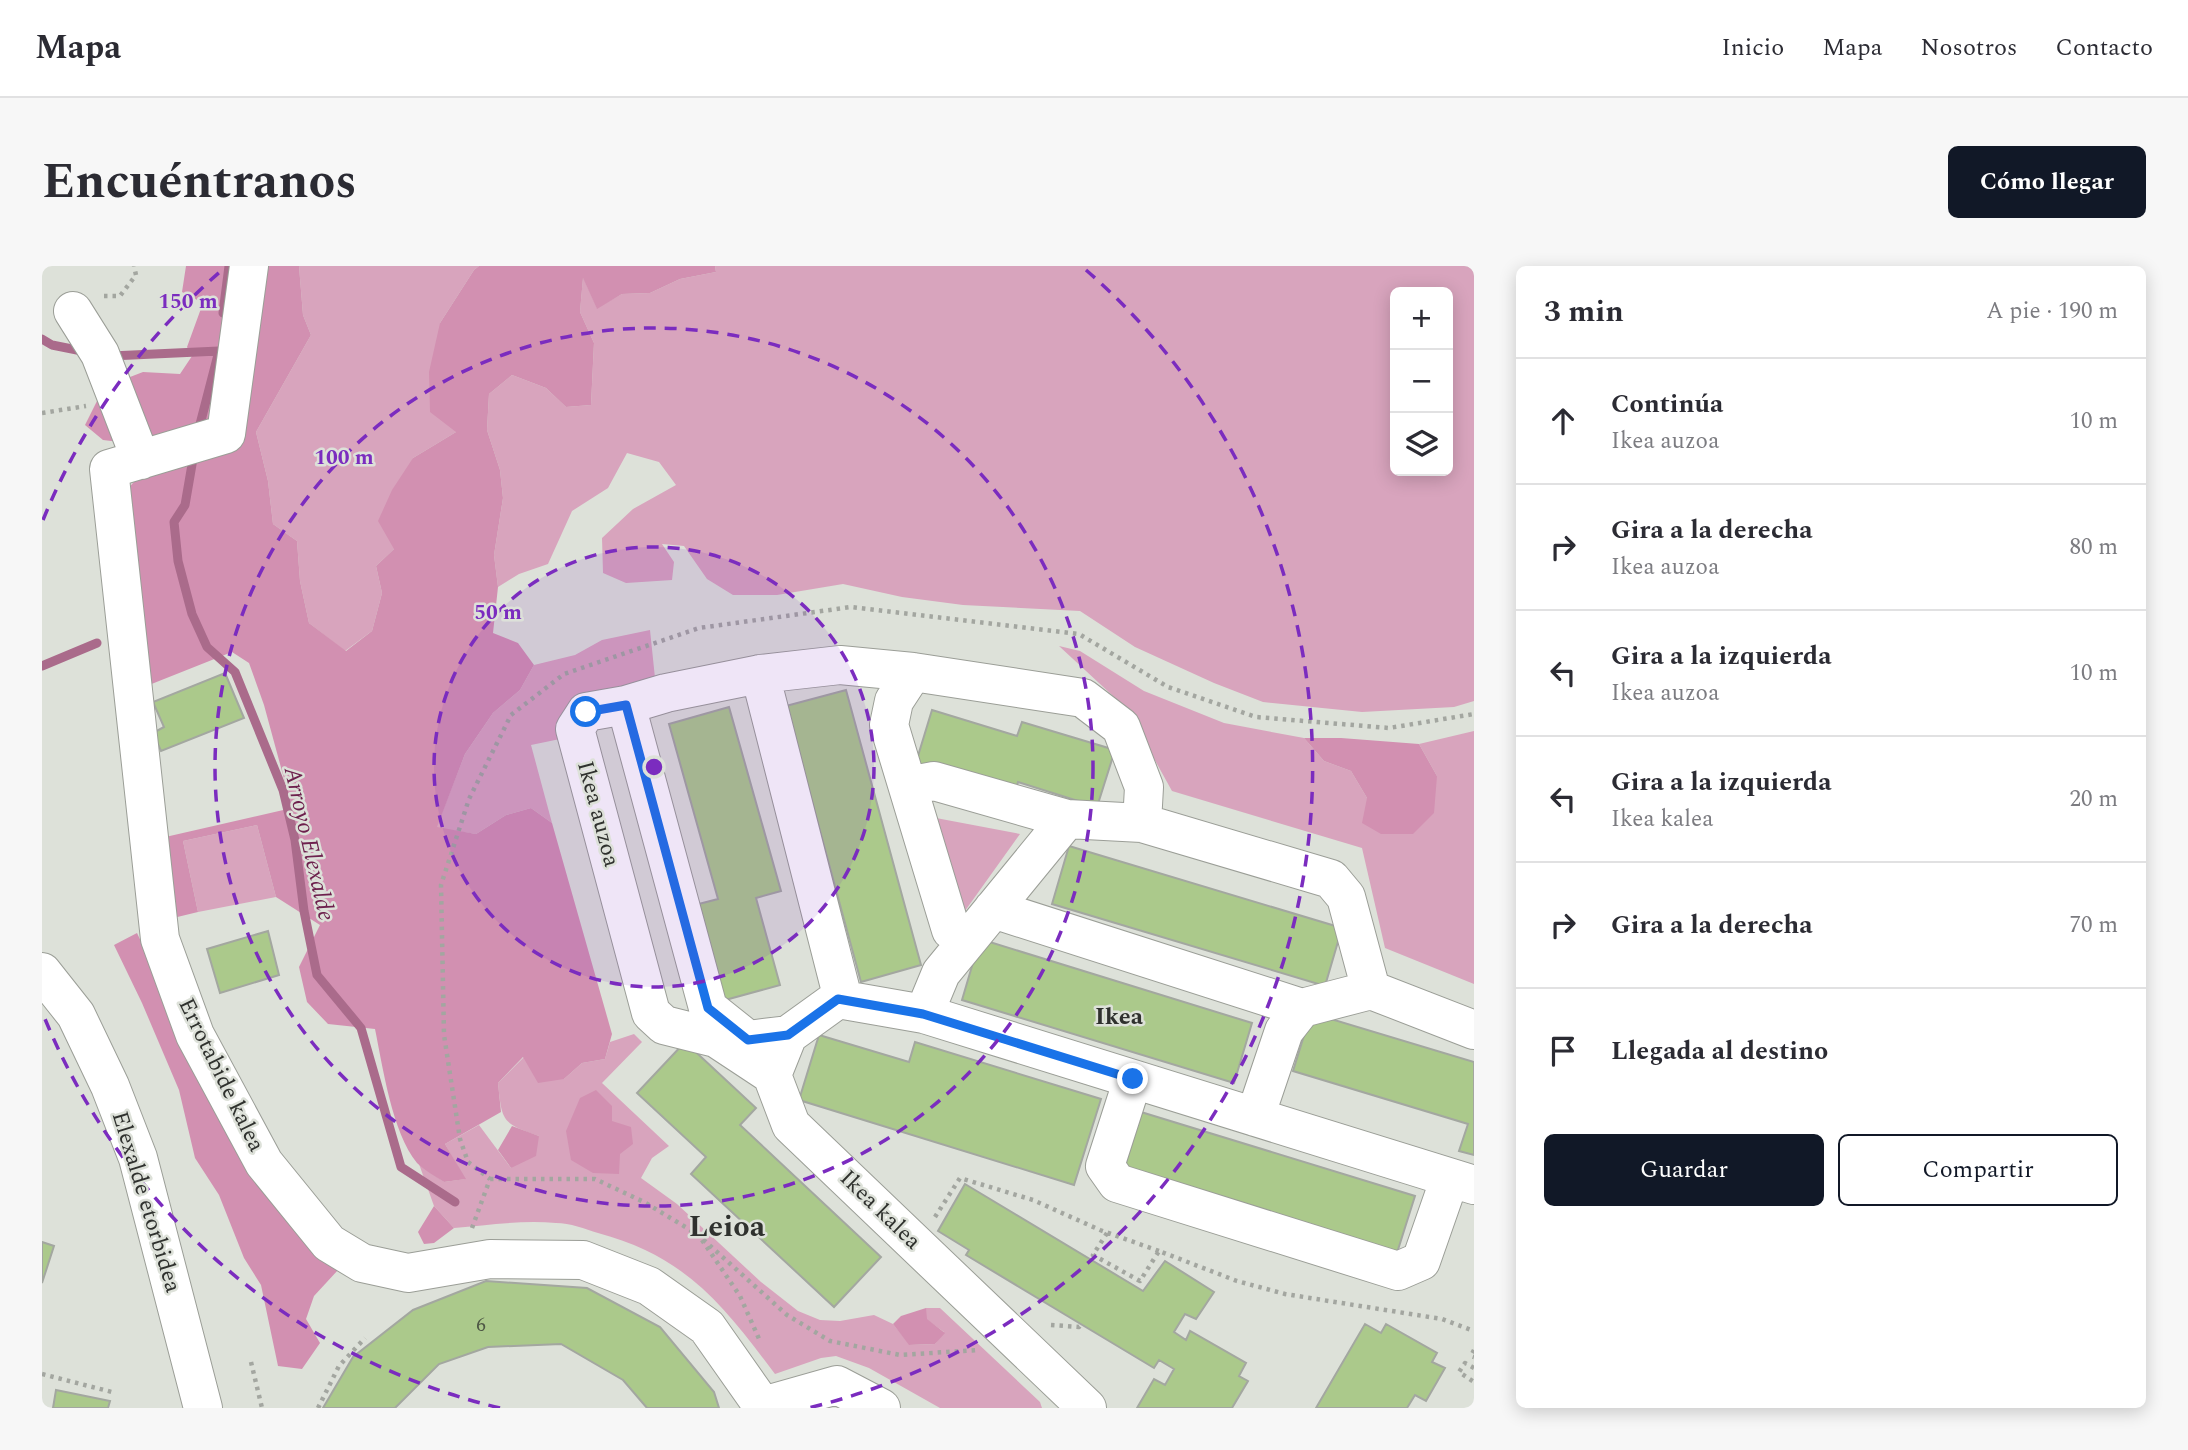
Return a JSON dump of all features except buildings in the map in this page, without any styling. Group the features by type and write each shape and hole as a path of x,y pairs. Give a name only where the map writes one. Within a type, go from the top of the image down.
{"street":[{"name":"Errotabide kalea","path":"248,266 226,434 109,469 160,939 195,1034 264,1163 330,1243 362,1263 408,1273 489,1259 583,1260 649,1286 707,1327 763,1407"},
{"path":"73,310 100,354 141,460"},
{"name":"Ikea auzoa","path":"772,1075 716,1038 664,1025 651,1013 575,729 586,712 760,674 840,665 913,672 1083,698 1121,727 1143,787 1142,823"},
{"path":"913,672 894,701 889,725 951,930 969,938"},
{"path":"760,674 843,999"},
{"path":"626,705 708,1008 748,1040 788,1035 838,999 923,1014 1133,1079 1255,1117 1462,1181 1420,1261 1398,1271 1117,1183 1105,1166 1133,1079"},
{"path":"908,786 934,781 1067,819 1142,823 1331,878 1346,897 1371,990"},
{"path":"923,1014 941,973 1067,819"},
{"path":"993,909 1302,1008 1371,990 1474,1030"},
{"name":"Elexalde etorbidea","path":"42,972 76,1015 110,1086 138,1158 203,1408"},
{"path":"1255,1117 1284,1031 1302,1008"},
{"path":"772,1075 788,1035"},
{"name":"Ikea kalea","path":"772,1075 791,1125 917,1245 1036,1336 1087,1408"},
{"path":"763,1407 837,1385 881,1408"}],"path":[{"path":"42,413 118,401"},
{"path":"917,1245 960,1178 1033,1200 1107,1233 1237,1281 1285,1294 1442,1320 1474,1331"},
{"path":"490,1179 595,1179 644,1202 697,1234 787,1315 830,1341 900,1355 1036,1336 1079,1328 1081,1324"},
{"path":"1107,1233 1093,1255 1140,1281 1159,1251"},
{"path":"697,1234 740,1296 761,1345"},
{"path":"318,1408 340,1366 365,1338"},
{"path":"1474,1350 1471,1356 1474,1357"},
{"path":"251,1362 262,1408"},
{"path":"1474,1368 1465,1363 1459,1372 1474,1382"},
{"path":"42,1374 112,1392"}],"shaded area":[{"path":"186,266 299,266 303,315 311,335 256,432 268,481 273,524 297,541 300,581 309,623 346,651 372,631 382,593 376,566 394,549 378,521 392,490 413,458 456,432 430,412 429,372 440,323 474,270 479,266 715,266 716,272 680,279 650,293 622,294 597,309 583,278 580,312 594,343 591,405 566,407 546,388 512,375 489,394 487,430 500,470 503,498 494,555 498,587 493,633 518,643 534,665 520,690 493,713 465,754 437,827 476,834 506,815 531,808 552,823 612,1034 605,1059 582,1063 564,1079 538,1083 523,1057 498,1083 501,1112 445,1144 466,1179 444,1182 420,1166 408,1150 390,1099 375,1029 328,1024 307,1002 299,967 320,925 276,897 257,825 183,841 198,912 169,919 161,838 292,808 264,705 249,663 232,652 149,685 125,492 140,475 136,444 103,440 85,425 104,387 143,372 180,374 192,356 187,347 203,303 182,292"},
{"path":"299,266 479,266 440,323 456,432 413,458 394,549 376,566 382,593 372,631 345,651 309,623 300,581 297,541 273,524 268,481 256,432 311,335 303,315"},
{"path":"715,266 1474,266 1474,701 1454,707 1362,712 1263,702 1135,647 1080,611 963,605 902,597 843,584 777,595 733,595 707,579 684,546 662,544 674,562 672,580 626,583 603,573 602,538 633,509 676,485 659,462 627,453 608,488 572,511 548,564 519,574 498,587 494,555 503,498 500,470 487,430 489,394 512,375 546,388 566,407 591,405 594,343 580,312 583,277 597,308 622,294 650,293 680,279 716,272"},
{"path":"650,630 655,678 560,739 531,745 552,823 531,808 506,815 476,834 436,828 465,754 493,713 520,690 534,665 575,655 602,640"},
{"path":"1059,646 1080,651 1144,691 1224,723 1304,738 1324,761 1351,771 1367,798 1437,776 1419,744 1474,731 1474,984 1385,948 1362,848 1172,791 1126,708"},
{"path":"1304,738 1419,744 1437,776 1434,813 1413,834 1381,834 1362,823 1367,798 1351,771 1324,761"},
{"path":"936,818 1020,834 962,915"},
{"path":"257,825 276,897 198,912 183,841"},
{"path":"137,933 167,996 338,1270 314,1296 306,1319 320,1343 302,1369 278,1366 261,1285 244,1258 219,1195 195,1158 179,1090 114,945"},
{"path":"634,1034 642,1042 602,1083 669,1146 652,1158 641,1178 677,1204 761,1282 798,1311 820,1320 840,1321 874,1315 893,1324 910,1345 935,1344 944,1332 926,1319 926,1308 940,1308 1040,1402 1042,1408 940,1408 869,1368 836,1356 821,1358 775,1374 720,1305 679,1270 656,1255 629,1243 561,1223 518,1222 454,1228 434,1206 419,1164 444,1182 465,1179 445,1144 479,1125 511,1168 539,1136 518,1128 506,1119 498,1083 524,1057 564,1079 582,1063 605,1059 610,1042"},
{"path":"596,1090 612,1106 612,1121 631,1127 633,1144 620,1154 619,1174 593,1173 571,1160 566,1131 580,1098"},
{"path":"512,1126 539,1136 536,1156 511,1168 498,1150"},
{"path":"434,1206 454,1228 434,1243 424,1244 418,1232"},
{"path":"926,1308 927,1319 945,1333 935,1344 909,1345 893,1324 901,1316"}],"waterway":[{"name":"Arroyo Elexalde","path":"223,313 229,266"},
{"path":"42,339 52,345 87,352"},
{"path":"111,356 219,351"},
{"name":"Arroyo Elexalde","path":"198,432 219,351"},
{"name":"Arroyo Elexalde","path":"194,453 185,505 174,522 178,561 192,614 207,647 235,672 283,790 295,840 304,911 317,975 361,1028 401,1167 455,1202"},
{"path":"42,666 97,643"}],"district":[{"name":"Ikea","path":"1119,1017"},
{"name":"Leioa","path":"727,1227"}],"route":[{"path":"586,712 626,705 708,1008 748,1040 788,1035 838,999 923,1014 1133,1079"}]}
